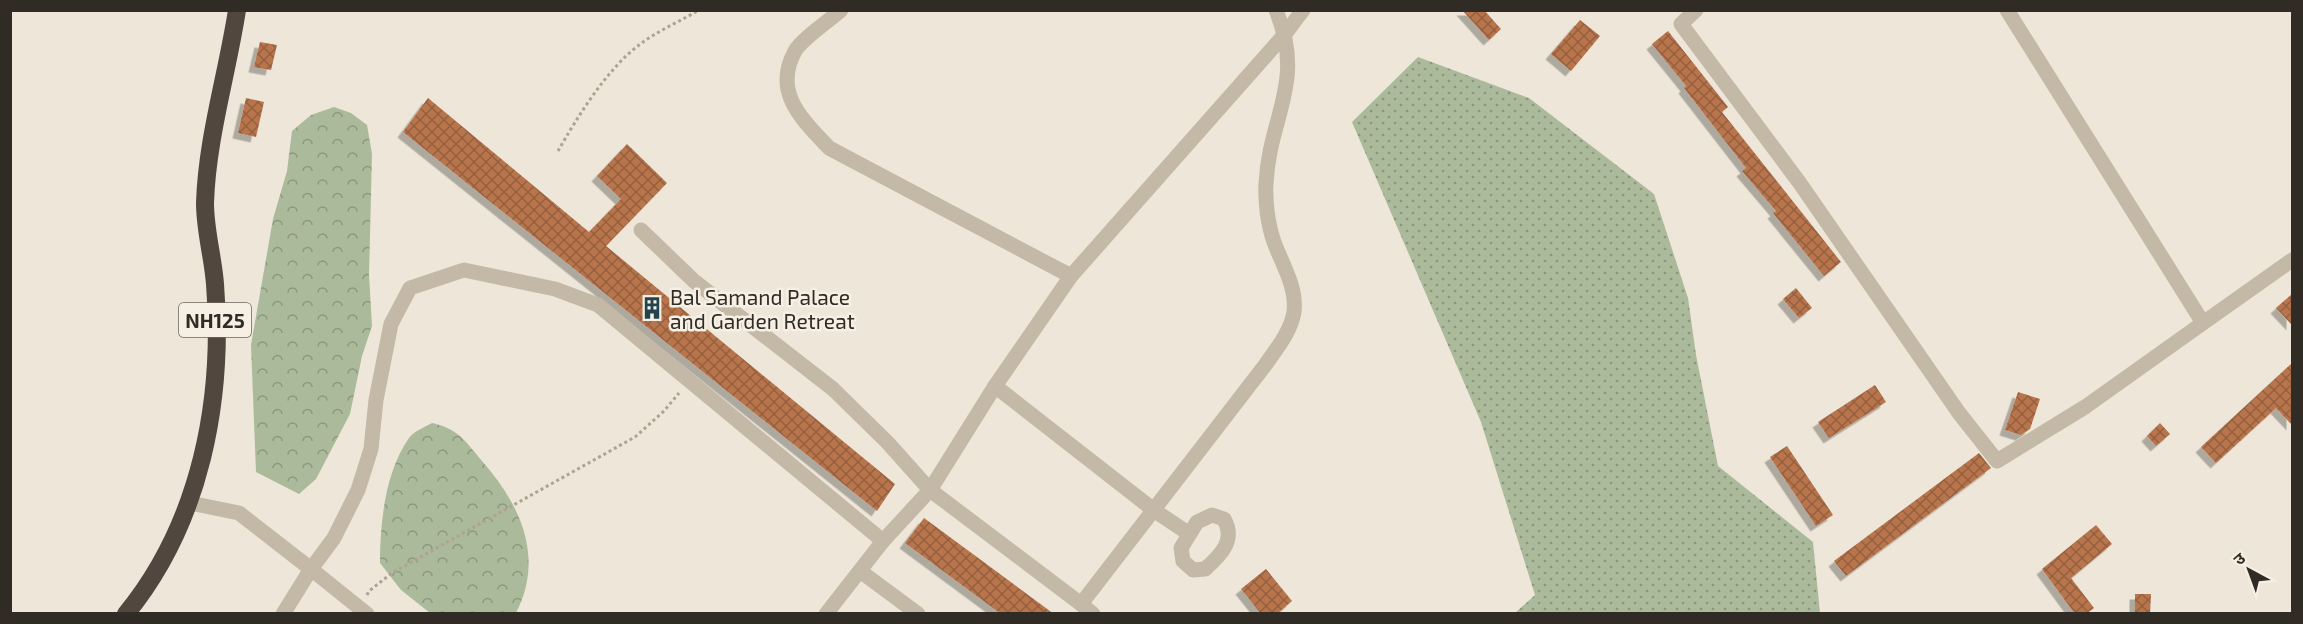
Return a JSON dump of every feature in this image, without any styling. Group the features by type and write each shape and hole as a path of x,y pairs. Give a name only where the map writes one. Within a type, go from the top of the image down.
{"highway":[{"name":"NH125","path":"126,614 149,586 189,503 204,456 215,362 215,284 207,242 205,203 210,147 237,10"}],"lane":[{"path":"841,10 796,50 786,79 789,97 801,118 829,148 1071,276"},
{"path":"641,230 694,281 833,389 888,442 930,490 1087,609 1155,511 1285,337 1294,312 1291,281 1274,240 1266,183 1289,72 1286,34 1276,10"},
{"path":"826,614 883,541 930,490 995,386 1071,276 1286,34 1303,10"},
{"path":"1696,10 1681,24 1799,182 1959,413 1997,461 2085,407 2292,260"},
{"path":"2007,10 2203,323"},
{"path":"283,614 311,569 334,538 358,490 371,449 376,400 391,324 400,306 410,288 464,270 528,283 598,305 883,541"},
{"path":"995,386 1155,511 1188,533"},
{"path":"189,503 239,513 364,612"},
{"path":"860,571 918,614"}],"path":[{"path":"558,151 573,125 607,78 638,45 699,10"},
{"path":"364,612 369,591 392,573 635,436 664,411 689,380"}],"green space":[{"path":"1418,57 1529,98 1654,194 1688,298 1696,355 1718,466 1813,542 1820,613 1515,613 1535,595 1481,422 1352,122"},
{"path":"334,107 351,113 367,125 372,154 369,275 372,326 362,356 350,414 316,479 299,494 256,472 251,345 273,219 287,171 292,131 311,115"},
{"path":"432,423 455,432 466,442 496,478 517,513 528,552 528,572 516,613 430,613 401,590 380,563 383,515 394,466 409,438"}],"building":[{"path":"1462,10 1484,10 1501,29 1489,40"},
{"path":"1580,20 1600,36 1571,71 1551,54"},
{"path":"1668,31 1728,107 1722,112 1841,262 1824,276 1773,213 1776,211 1742,171 1746,168 1652,44"},
{"path":"260,42 277,45 271,70 254,67"},
{"path":"246,98 264,102 256,137 238,133"},
{"name":"Bal Samand Palace and Garden Retreat","path":"428,98 589,232 621,199 597,176 627,144 667,183 606,246 895,484 877,511 403,132"},
{"path":"1796,288 1812,308 1799,318 1783,299"},
{"path":"2292,294 2292,325 2276,308"},
{"path":"2292,363 2292,425 2276,408 2216,463 2201,447"},
{"path":"1875,385 1886,402 1829,438 1818,422"},
{"path":"2018,392 2040,399 2030,429 2021,435 2005,430"},
{"path":"2160,423 2170,434 2156,446 2147,436"},
{"path":"1787,446 1833,515 1816,526 1770,457"},
{"path":"1979,453 1991,468 1846,576 1834,561"},
{"path":"924,518 1054,614 1001,614 905,543"},
{"path":"2096,525 2112,544 2071,578 2094,608 2086,614 2075,614 2042,569"},
{"path":"1266,569 1292,601 1277,614 1261,614 1241,589"},
{"path":"2135,594 2151,594 2150,614 2135,614"}],"place":[{"name":"Bal Samand Palace and Garden Retreat","path":"652,308"}]}
